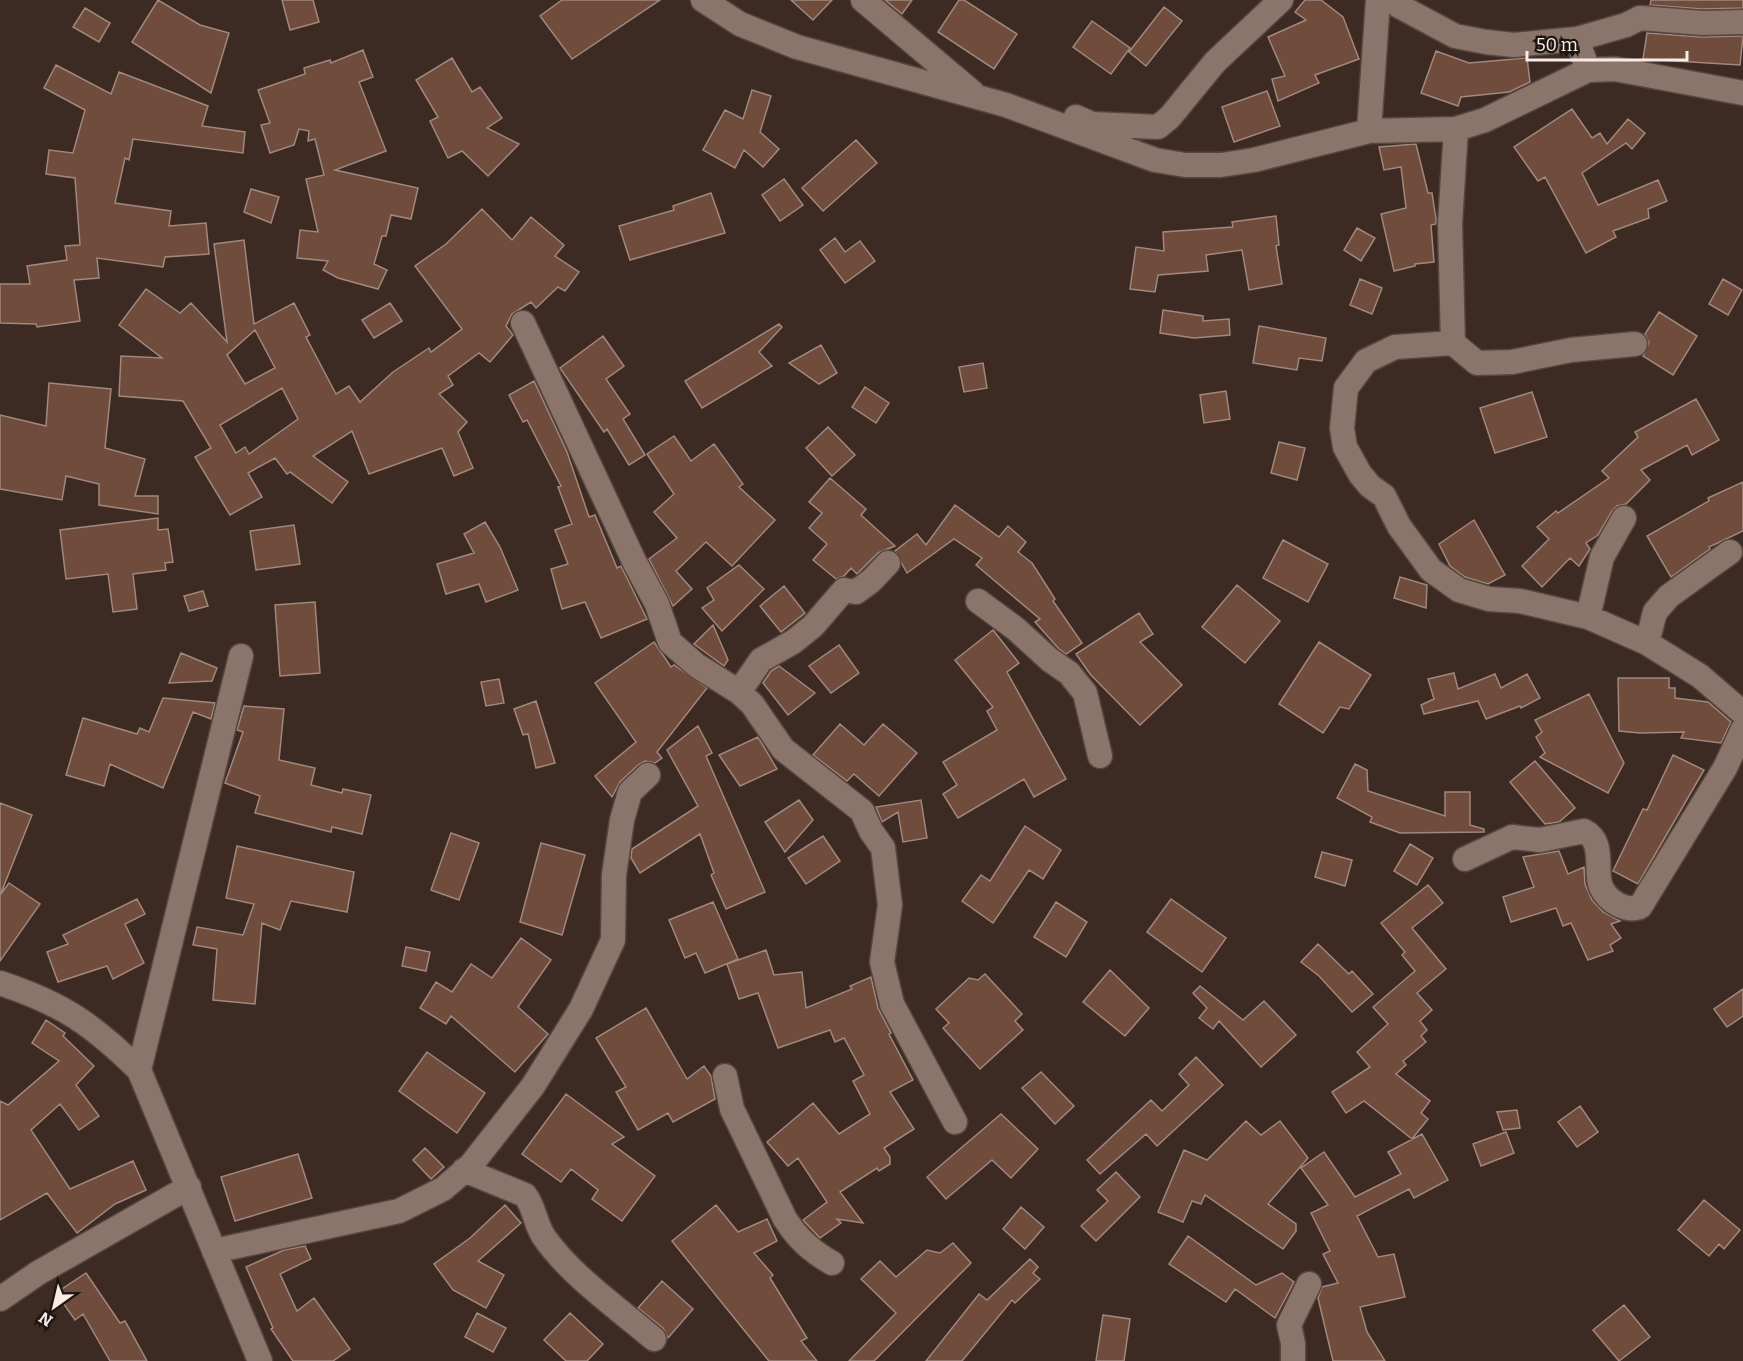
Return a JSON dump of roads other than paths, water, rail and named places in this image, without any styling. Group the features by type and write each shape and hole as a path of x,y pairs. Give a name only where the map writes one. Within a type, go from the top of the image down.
{"street":[{"path":"703,0 740,24 797,46 1006,105 1155,160 1185,165 1221,165 1369,131 1456,129 1485,120 1588,70 1615,69 1743,93"},
{"path":"863,0 978,98"},
{"path":"1006,105 1042,108 1074,116 1092,124 1158,127 1170,117 1215,62 1281,0"},
{"path":"1369,131 1378,0"},
{"path":"1393,0 1399,6 1455,36 1514,45 1577,39 1626,25 1640,18 1702,23 1743,22"},
{"path":"1577,39 1588,70"},
{"path":"1155,160 1158,127"},
{"path":"1453,343 1450,224 1456,129"},
{"path":"523,323 634,561 657,604 670,642 712,677 739,692 762,716 783,749 862,811 871,831 883,848 890,905 882,962 892,1004 955,1122"},
{"path":"1635,344 1571,350 1512,362 1477,363 1453,343 1395,347 1366,361 1346,388 1342,428 1345,447 1359,474 1384,496 1399,526 1431,570 1459,590 1588,617 1647,644 1700,676 1743,713"},
{"path":"1588,617 1602,557 1624,518"},
{"path":"1647,644 1656,612 1669,597 1730,552"},
{"path":"739,692 768,654 793,642 823,617 844,590 856,592 888,563"},
{"path":"978,601 1069,673 1086,693 1100,756"},
{"path":"139,1070 241,656"},
{"path":"1465,859 1512,837 1540,840 1584,831 1590,834 1597,849 1601,887 1611,900 1624,908 1631,910 1640,907 1725,768 1743,729"},
{"path":"214,1251 399,1211 443,1189 464,1170 532,1086 581,1009 609,949 613,940 614,875 622,820 630,792 648,775"},
{"path":"0,983 68,1011 102,1034 139,1070 260,1361"},
{"path":"725,1076 732,1109 785,1219 796,1236 813,1252 832,1263"},
{"path":"464,1170 525,1196 532,1204 537,1225 544,1238 563,1260 654,1339"},
{"path":"0,1299 38,1273 189,1187"},
{"path":"1293,1361 1293,1343 1288,1325 1309,1284"}]}
